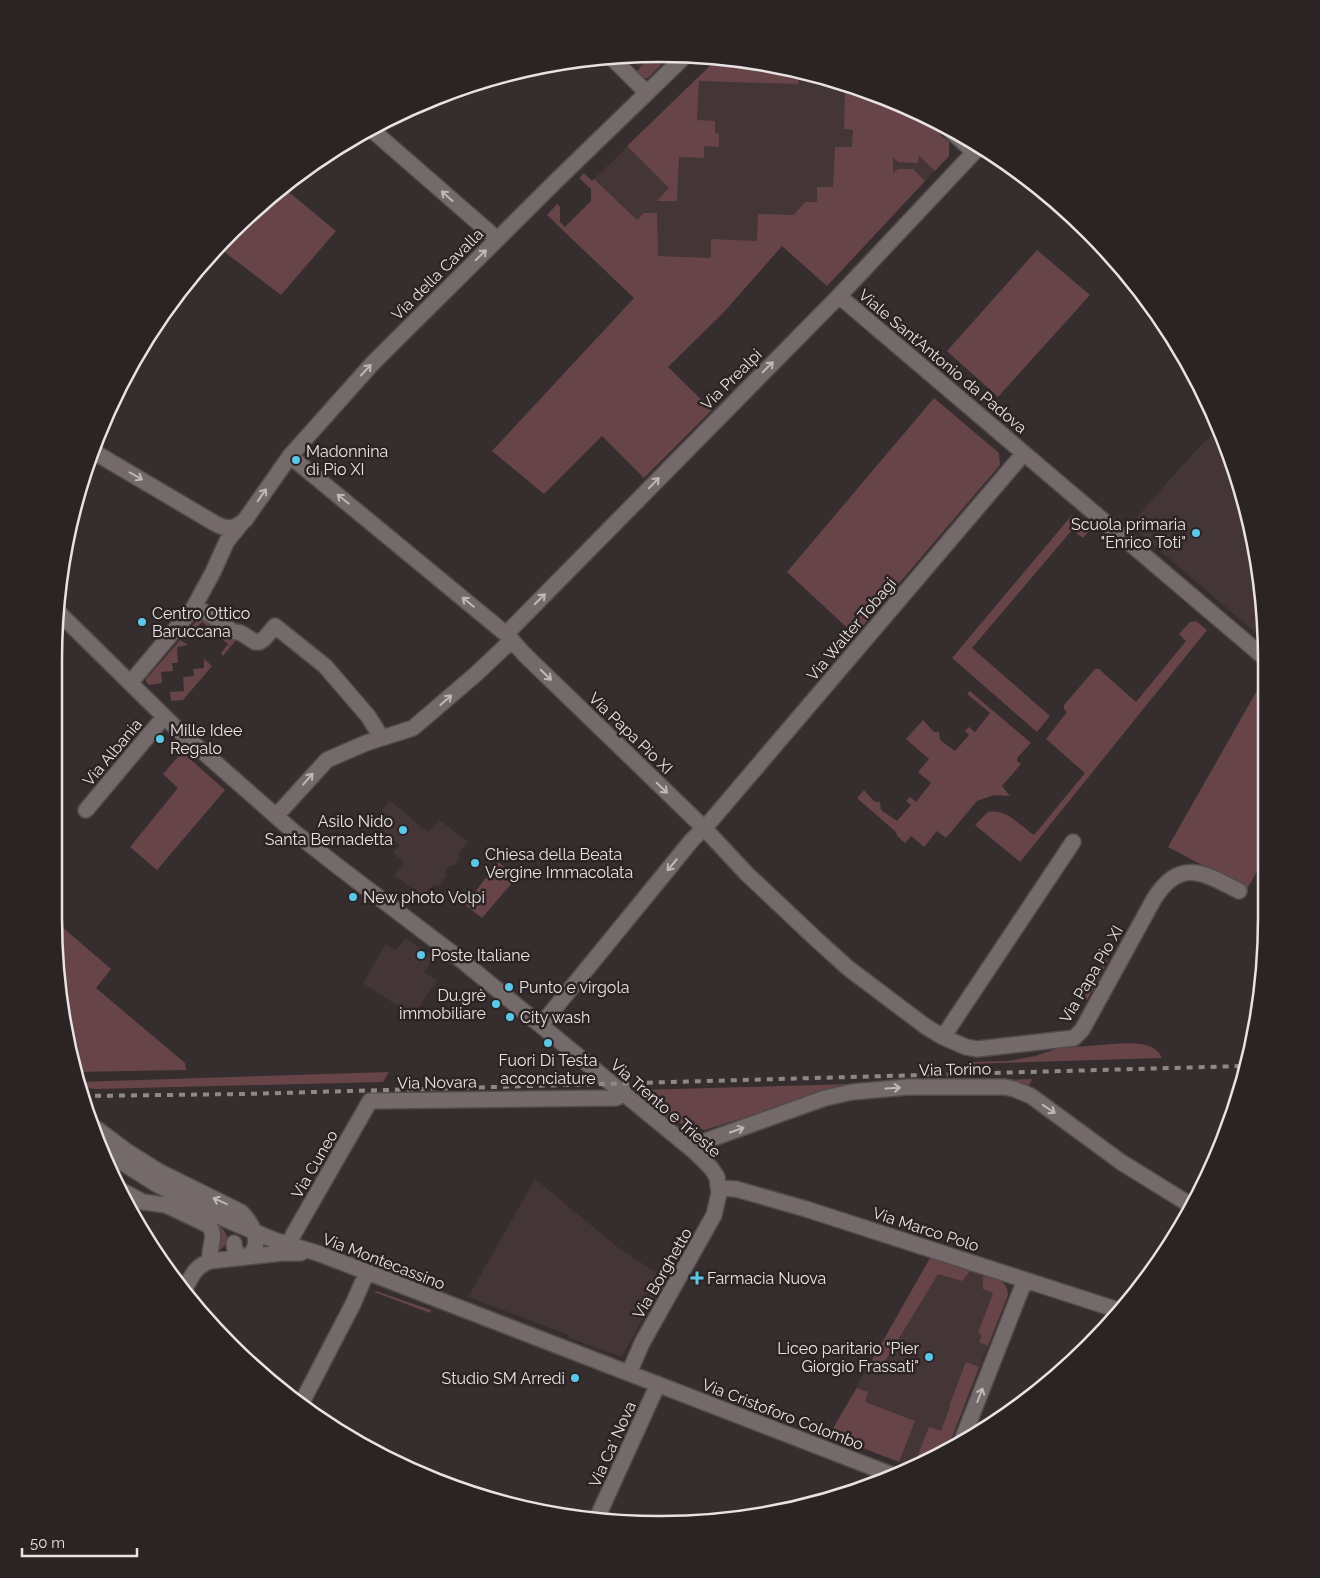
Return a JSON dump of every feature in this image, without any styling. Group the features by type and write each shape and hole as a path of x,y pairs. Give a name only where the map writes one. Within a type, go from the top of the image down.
{"street":[{"name":"Via della Cavalla","path":"130,682 194,607 229,530 290,456 372,364 678,63"},
{"path":"618,64 647,93"},
{"path":"377,134 497,239"},
{"name":"Via Prealpi","path":"276,816 327,760 413,728 476,674 509,637 839,296 974,152"},
{"name":"Viale Sant’Antonio da Padova","path":"839,296 1258,652"},
{"name":"Via Walter Tobagi","path":"541,1025 692,840 1024,453"},
{"path":"99,455 229,530"},
{"name":"Via Papa Pio XI","path":"290,456 509,637 704,828 746,873 848,968 918,1021 943,1037 966,1047 977,1049 1074,1038 1082,1030 1154,899 1166,883 1176,876 1195,871 1209,875 1239,891"},
{"path":"194,607 211,615 232,631 244,634 251,640 259,642 264,639 274,626 325,666 368,716 382,738"},
{"name":"Via Trento e Trieste","path":"64,618 164,717 276,816 340,868 460,959 695,1152 714,1172 719,1188"},
{"name":"Via Albania","path":"86,810 164,717"},
{"path":"943,1037 1073,842"},
{"name":"Via Torino","path":"695,1152 708,1140 840,1094 908,1087 1005,1087 1031,1096 1122,1162 1185,1202"},
{"name":"Via Novara","path":"370,1102 616,1098 624,1092"},
{"name":"Via Cuneo","path":"289,1245 370,1102"},
{"path":"103,1133 160,1172 241,1212 255,1232 254,1248 248,1257"},
{"name":"Via Montecassino","path":"112,1156 156,1184 255,1232 320,1254 658,1384"},
{"name":"Via Marco Polo","path":"719,1188 736,1189 797,1206 1112,1308"},
{"name":"Via Borghetto","path":"628,1373 649,1330 717,1208 719,1188"},
{"path":"132,1196 143,1202 166,1205 208,1224 213,1236 209,1250 215,1260"},
{"path":"228,1220 235,1231 235,1251 238,1255 248,1257"},
{"path":"188,1284 197,1268 228,1255 234,1243"},
{"path":"215,1260 282,1253 320,1254"},
{"path":"304,1398 353,1304 367,1272"},
{"path":"966,1431 1025,1280"},
{"name":"Via Cristoforo Colombo","path":"658,1384 884,1472"},
{"name":"Via Ca' Nova","path":"600,1512 658,1384"}],"shaded area":[{"path":"660,62 644,73 634,63"},
{"path":"664,62 648,78 644,78 637,71 645,63"},
{"path":"711,65 777,74 852,94 924,124 936,130 949,142 949,156 827,286 782,246 724,312 687,348 562,230 591,201 591,182"},
{"path":"711,65 777,74 798,79 798,84 699,81 697,120 715,121 715,133 719,134 719,147 704,146 704,158 679,157 677,201 657,201 669,188 627,146"},
{"path":"845,92 889,108 936,130 949,142 949,156 935,171 919,156 918,163 898,162 893,157 893,173 898,169 913,169 925,181 827,286 782,246 724,312 668,367 712,410 644,478 602,436 544,494 492,451 634,298 547,215 557,204 560,207 560,222 565,227 591,201 591,189 579,178 584,173 592,181 594,179 637,220 644,213 657,213 658,256 711,258 711,239 757,241 758,214 794,215 805,202 817,202 817,187 833,187 835,147 852,147 853,130 844,129"},
{"path":"289,192 336,231 281,295 225,252 266,211"},
{"path":"1037,250 1090,295 998,397 947,351"},
{"path":"934,398 999,453 1000,465 855,635 787,572"},
{"name":"Scuola primaria \"Enrico Toti\"","path":"1213,434 1226,468 1246,543 1257,634 1130,525"},
{"path":"1072,515 1090,530 1083,538 1072,530 972,648 1050,716 1037,732 952,658"},
{"path":"201,616 229,639 236,640 223,656 221,653 228,644 202,622 193,632 189,629"},
{"path":"1196,621 1207,630 1020,862 975,825 988,812 995,811 1007,815 1034,835 1085,773 1046,739 1067,712 1064,709 1064,705 1095,669 1099,669 1136,702 1186,641 1179,634 1190,622"},
{"path":"180,640 188,645 177,647 178,663 172,663 173,671 161,672 162,683 149,685 146,679"},
{"path":"204,659 212,666 183,700 171,701 170,692 184,691 183,677 194,676 193,669 204,668"},
{"path":"1258,689 1258,869 1247,889 1168,847"},
{"path":"970,691 1031,743 1017,758 1017,761 1021,764 1002,786 1010,796 994,795 977,801 946,838 937,831 924,847 911,836 905,843 897,836 896,832 858,797 864,790 875,802 880,802 881,810 897,821 911,805 906,801 910,797 916,802 931,783 918,772 929,759 906,739 923,720 934,732 939,732 940,740 955,751 969,735 965,731 969,727 975,732 990,713 967,694"},
{"path":"182,752 225,790 157,870 130,847 178,788 163,774"},
{"path":"390,801 428,832 439,820 468,842 458,854 460,858 454,866 449,866 445,871 447,876 439,885 433,885 424,897 394,875 404,862 393,853 400,845 372,822"},
{"path":"498,862 518,876 482,918 465,905"},
{"path":"62,927 111,969 96,988 185,1063 186,1070 83,1072 74,1035 68,996"},
{"path":"406,938 434,958 424,972 437,981 413,1016 363,983 386,944 396,950"},
{"path":"1105,959 1108,961 1087,1000 1084,998"},
{"path":"1126,1043 1142,1044 1156,1049 1162,1058 970,1064 966,1062 1008,1061 1035,1056 1059,1048"},
{"path":"389,1072 383,1082 96,1089 87,1088 86,1082"},
{"path":"1032,1079 1029,1086 1017,1083 819,1094 705,1130 672,1121 638,1090"},
{"path":"535,1179 620,1249 665,1278 622,1357 569,1338 569,1335 468,1297"},
{"path":"214,1222 225,1231 227,1239 220,1250 217,1250"},
{"name":"Liceo paritario \"Pier Giorgio Frassati\"","path":"930,1258 1001,1281 1007,1287 1008,1295 952,1439 903,1464 829,1435"},
{"path":"930,1258 970,1271 962,1281 938,1274 881,1368 870,1364"},
{"path":"983,1276 1003,1283 1006,1286 1008,1295 988,1346 979,1342 982,1335 978,1333 993,1293 983,1289"},
{"path":"376,1291 431,1310 430,1313 374,1292"},
{"path":"966,1362 979,1367 951,1439 917,1457 929,1427 941,1431"},
{"path":"857,1388 868,1392 865,1402 915,1421 899,1462 829,1435"}],"railway":[{"path":"90,1096 244,1094 1239,1066"}],"place":[{"name":"Madonnina di Pio XI","path":"296,460"},
{"name":"Scuola primaria \"Enrico Toti\"","path":"1196,533"},
{"name":"Centro Ottico Baruccana","path":"142,622"},
{"name":"Mille Idee Regalo","path":"160,739"},
{"name":"Asilo Nido Santa Bernadetta","path":"403,830"},
{"name":"Chiesa della Beata Vergine Immacolata","path":"475,863"},
{"name":"New photo Volpi","path":"353,897"},
{"name":"Poste Italiane","path":"421,955"},
{"name":"Punto e virgola","path":"509,987"},
{"name":"Du.grè immobiliare","path":"496,1004"},
{"name":"City wash","path":"510,1017"},
{"name":"Fuori Di Testa acconciature","path":"548,1043"},
{"name":"Farmacia Nuova","path":"697,1278"},
{"name":"Liceo paritario \"Pier Giorgio Frassati\"","path":"929,1357"},
{"name":"Studio SM Arredi","path":"575,1378"}]}
